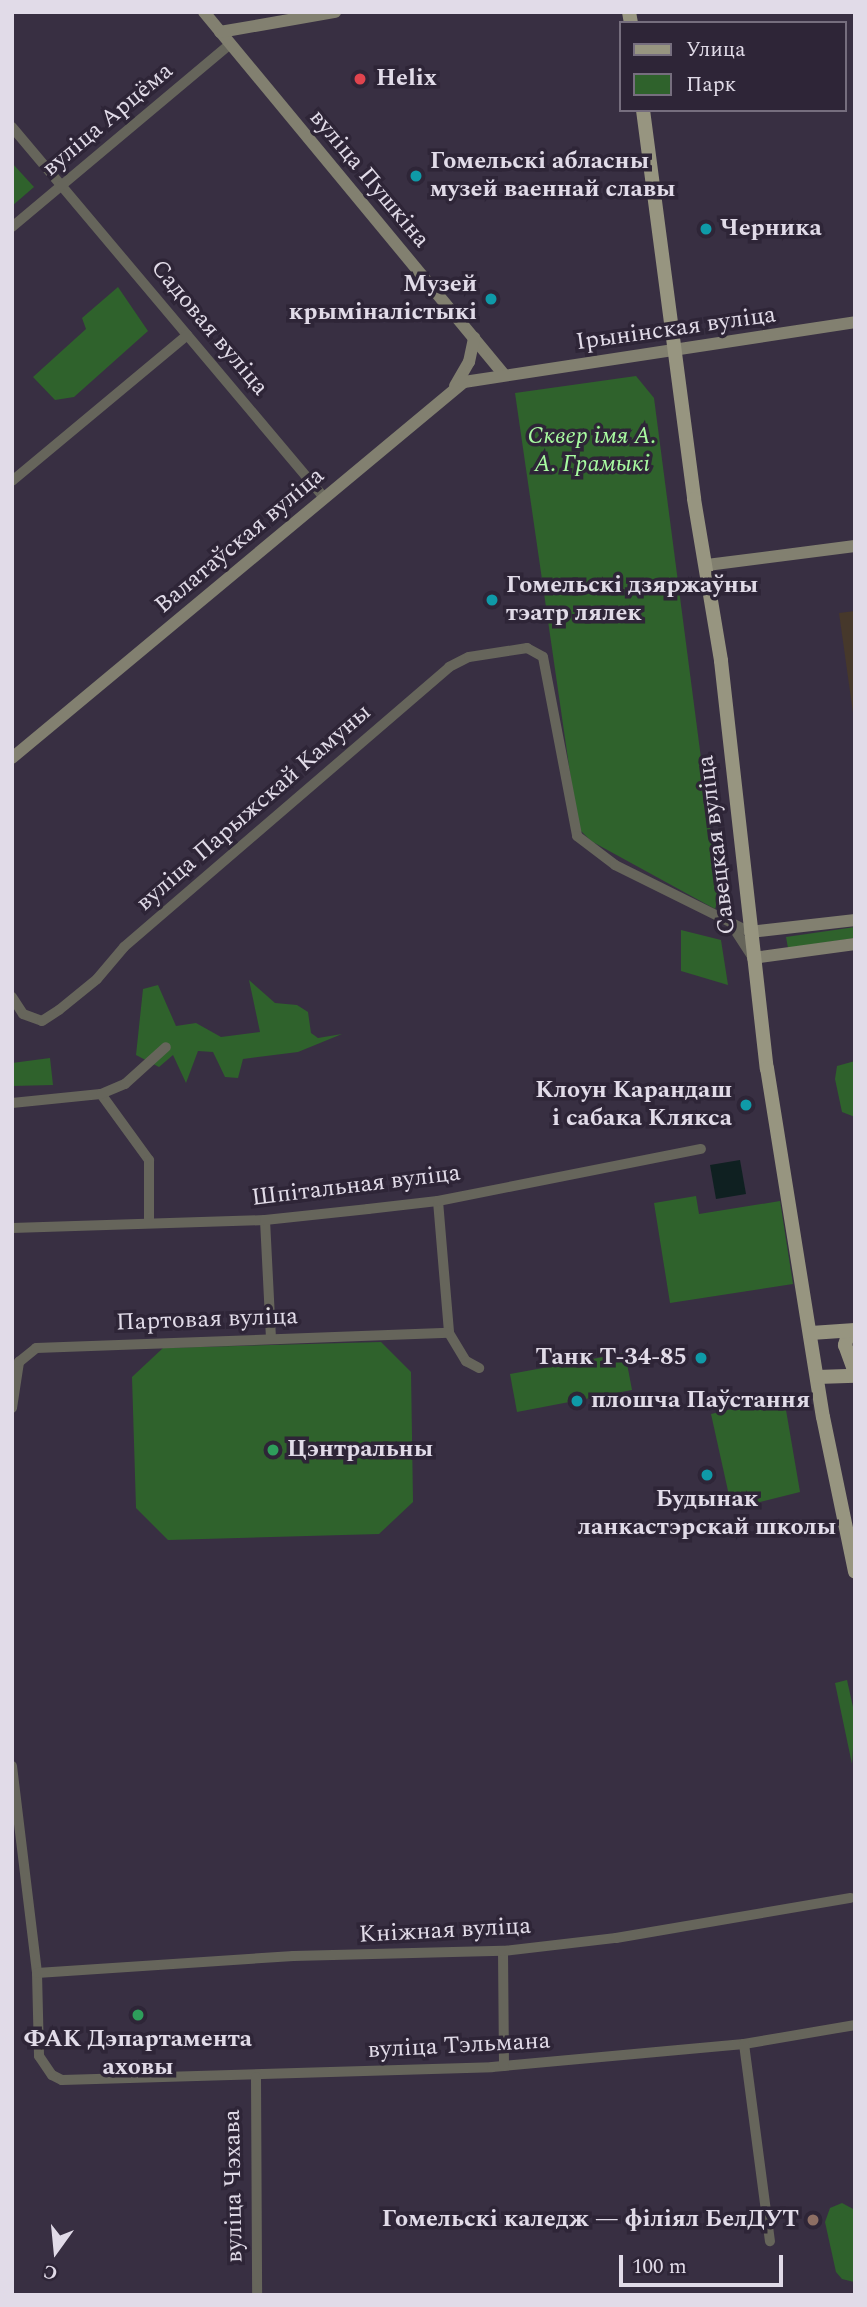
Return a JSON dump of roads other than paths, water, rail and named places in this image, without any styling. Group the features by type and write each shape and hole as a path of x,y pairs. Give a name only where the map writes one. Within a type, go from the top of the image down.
{"main road":[{"name":"Савецкая вуліца","path":"643,112 707,565 753,958 817,1377 855,1572"},
{"path":"811,1333 852,1330 845,1345 855,1374 817,1377"}],"street":[{"name":"вуліца Пушкіна","path":"204,12 503,373"},
{"path":"220,32 335,12"},
{"name":"вуліца Арцёма","path":"12,227 230,44"},
{"name":"Садовая вуліца","path":"12,127 324,498"},
{"name":"Ірынінская вуліца","path":"503,373 678,350 855,322"},
{"path":"12,481 187,335"},
{"path":"452,390 469,362 474,338"},
{"name":"Валатаўская вуліца","path":"12,758 452,390 503,373"},
{"path":"707,565 855,546"},
{"name":"вуліца Парыжскай Камуны","path":"12,997 23,1014 42,1021 59,1010 97,979 124,947 449,667 469,657 527,648 543,657 577,836 615,865 725,920"},
{"path":"725,920 750,932 781,931 855,920"},
{"path":"725,920 742,936 753,958 855,944"},
{"path":"781,931 785,954"},
{"path":"12,1103 101,1094 125,1084 166,1047"},
{"path":"101,1094 149,1160 149,1222"},
{"name":"Шпітальная вуліца","path":"12,1228 265,1220 438,1201 701,1149"},
{"path":"438,1201 449,1333 466,1361 480,1368"},
{"path":"265,1220 271,1337"},
{"name":"Партовая вуліца","path":"12,1408 19,1362 36,1348 271,1337 449,1333"},
{"path":"12,1766 37,1973"},
{"name":"Кніжная вуліца","path":"37,1973 293,1956 503,1951 616,1938 851,1898"},
{"path":"503,1951 504,2066"},
{"name":"вуліца Тэльмана","path":"37,1973 39,2056 52,2075 62,2080 256,2077 504,2066 744,2044 855,2025"},
{"path":"744,2044 770,2241"},
{"name":"вуліца Чэхава","path":"256,2077 257,2295"}],"place":[{"name":"Helix","path":"360,79"},
{"name":"Гомельскі абласны музей ваеннай славы","path":"416,176"},
{"name":"Черника","path":"706,229"},
{"name":"Музей крыміналістыкі","path":"491,299"},
{"name":"Гомельскі дзяржаўны тэатр лялек","path":"492,600"},
{"name":"Клоун Карандаш і сабака Клякса","path":"746,1105"},
{"name":"Танк Т-34-85","path":"701,1358"},
{"name":"плошча Паўстання","path":"577,1401"},
{"name":"Цэнтральны","path":"273,1450"},
{"name":"Будынак ланкастэрскай школы","path":"707,1475"},
{"name":"ФАК Дэпартамента аховы","path":"138,2015"},
{"name":"Гомельскі каледж — філіял БелДУТ","path":"813,2220"}],"park label":[{"name":"Сквер імя А. А. Грамыкі","path":"592,451"}]}
